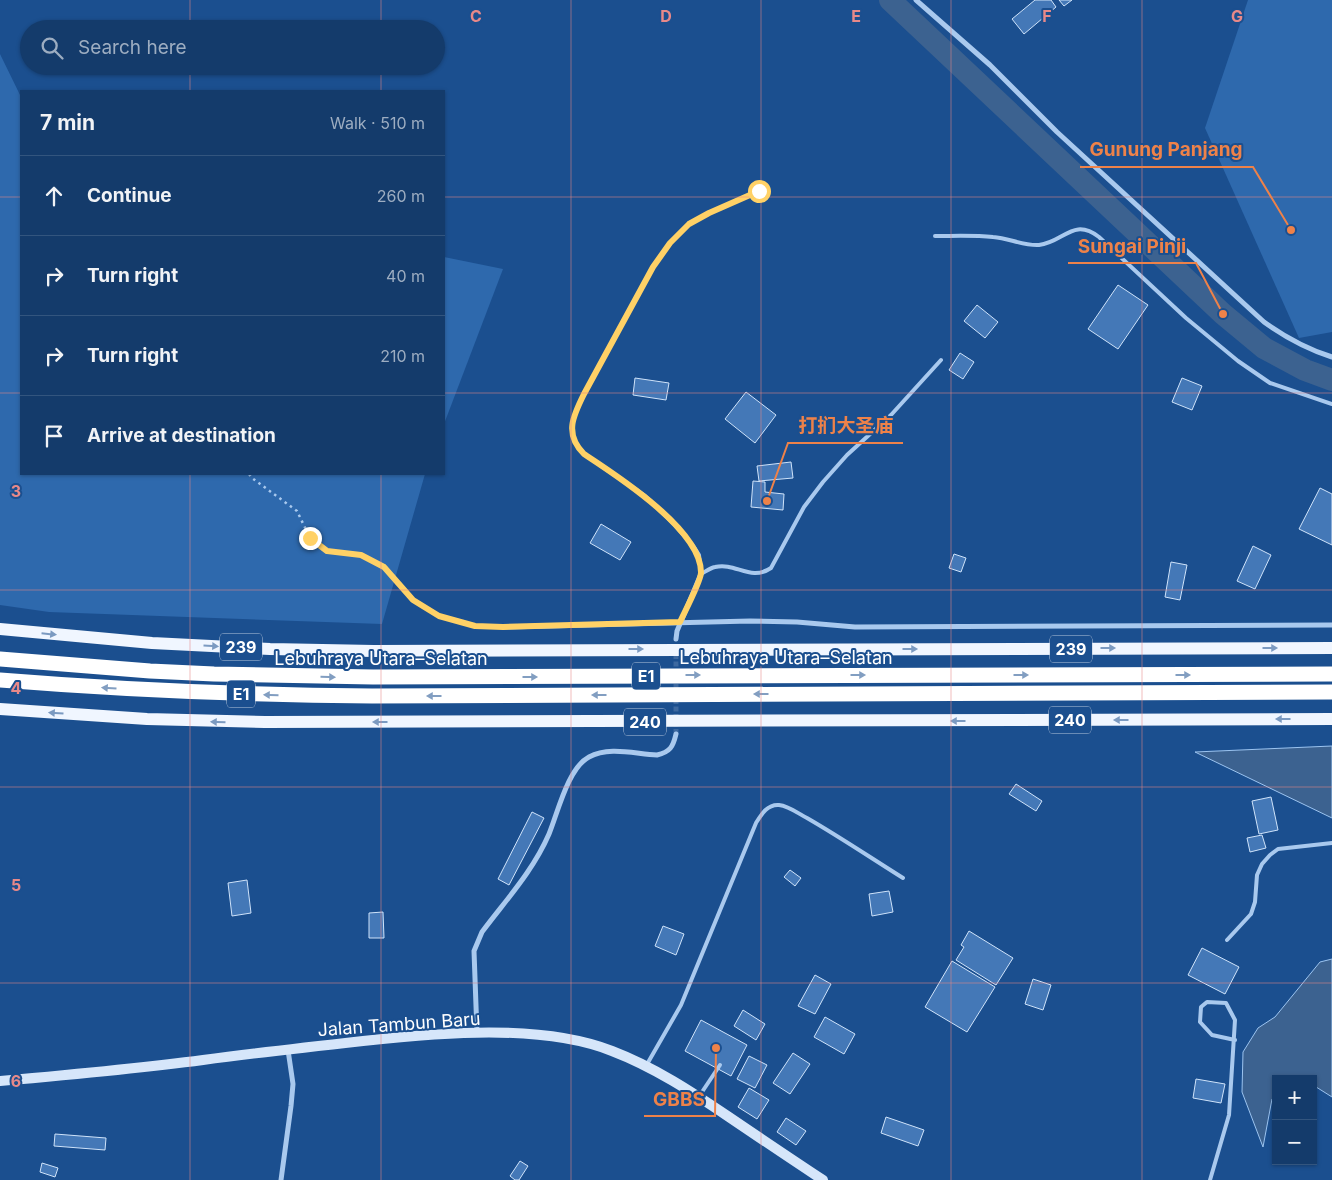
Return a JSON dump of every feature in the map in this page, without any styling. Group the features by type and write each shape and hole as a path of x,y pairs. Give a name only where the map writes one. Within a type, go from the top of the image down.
{"highway":[{"name":"Lebuhraya Utara–Selatan","path":"0,659 205,674 373,677 1332,674"},
{"name":"Lebuhraya Utara–Selatan","path":"0,680 149,691 344,696 1332,692"}],"main road":[{"name":"239","path":"0,629 152,643 270,649 374,651 1332,648"},
{"name":"240","path":"0,709 156,719 265,722 1332,719"},
{"name":"Jalan Tambun Baru","path":"0,1081 103,1072 417,1035 477,1033 568,1039 611,1050 646,1066 699,1097 823,1180"}],"street":[{"path":"919,1 990,65 1057,132 1264,322 1310,350 1332,357"},
{"path":"676,639 680,622 701,574"},
{"path":"503,627 680,622 797,622 855,627 1332,625"},
{"path":"477,1033 474,951 477,941 531,869 548,835 574,772 588,757 599,752 611,751 657,756 664,754 670,751 676,734"},
{"path":"281,1180 292,1091 288,1049"}],"lane":[{"path":"759,191 689,224 670,243 653,267 584,394 572,424 572,436 576,446 584,454 645,496 688,541 699,556 701,574 713,567 722,566 757,574 764,573 772,568 804,507 823,482 847,455 890,415 941,360"},
{"path":"935,236 994,237 1022,244 1037,245 1048,243 1080,228 1086,229 1105,242 1186,318 1238,361 1270,383 1332,404"},
{"path":"646,1066 681,1005 756,823 769,806 779,805 790,809 826,829 903,878"},
{"path":"1227,940 1251,914 1255,902 1257,875 1262,864 1270,854 1278,849 1332,843"},
{"path":"1210,1180 1229,1116 1235,1040 1235,1020 1226,1004 1207,1002 1201,1007 1200,1022 1212,1035 1235,1040"},
{"path":"699,1097 720,1065"}],"path":[{"path":"250,475 297,511 310,538 327,551 361,555 384,567 413,600 439,616 475,626 503,627"}],"shaded area":[{"path":"1248,0 1332,0 1332,332 1299,338 1205,128"},
{"path":"0,54 20,95 20,475 425,475 382,624 49,612 0,605"},
{"path":"445,257 503,269 445,421"},
{"path":"1332,746 1332,818 1195,752"},
{"path":"1332,959 1332,1097 1317,1088 1317,1075 1272,1075 1272,1099 1263,1147 1242,1092 1243,1052 1258,1028 1275,1017 1320,962"}],"building":[{"path":"1035,0 1051,0 1056,7 1024,34 1012,19"},
{"path":"1059,0 1072,0 1064,6"},
{"path":"1118,285 1148,305 1118,349 1088,329"},
{"path":"977,305 998,322 985,338 964,321"},
{"path":"960,353 974,362 963,379 949,370"},
{"path":"635,378 669,383 666,400 633,395"},
{"path":"1182,378 1202,386 1192,410 1172,402"},
{"path":"746,392 776,415 755,443 725,419"},
{"path":"791,462 793,478 759,481 757,466"},
{"path":"753,481 765,482 765,492 784,494 783,510 751,507"},
{"path":"1320,488 1332,494 1332,545 1299,529"},
{"path":"601,524 631,542 620,560 590,543"},
{"path":"1253,546 1271,555 1255,589 1237,581"},
{"path":"954,554 966,558 961,572 949,568"},
{"path":"1171,562 1187,565 1180,600 1165,597"},
{"path":"1016,784 1042,801 1036,811 1009,794"},
{"path":"1271,797 1278,830 1259,834 1252,801"},
{"path":"532,812 544,818 509,885 498,879"},
{"path":"1262,835 1266,848 1250,852 1247,838"},
{"path":"790,870 801,878 795,886 784,877"},
{"path":"247,880 251,913 232,916 228,883"},
{"path":"889,891 893,912 872,916 869,894"},
{"path":"383,912 384,938 369,938 369,913"},
{"path":"663,926 684,934 676,955 655,946"},
{"path":"969,931 1013,958 996,985 956,960 964,947 961,945"},
{"path":"1202,948 1239,967 1225,994 1188,975"},
{"path":"952,961 995,987 967,1032 925,1007"},
{"path":"815,975 831,984 815,1014 798,1006"},
{"path":"1033,979 1051,985 1043,1010 1025,1004"},
{"path":"743,1010 765,1024 756,1040 734,1026"},
{"path":"825,1017 855,1034 844,1054 814,1037"},
{"path":"701,1020 747,1045 731,1076 685,1051"},
{"path":"793,1053 810,1064 790,1094 773,1083"},
{"path":"749,1056 767,1065 755,1088 737,1079"},
{"path":"1196,1079 1225,1084 1221,1103 1193,1098"},
{"path":"749,1088 769,1100 757,1119 738,1107"},
{"path":"886,1117 924,1130 918,1146 881,1133"},
{"path":"786,1118 806,1131 796,1145 777,1132"},
{"path":"55,1134 106,1138 105,1150 54,1146"},
{"path":"520,1161 528,1166 519,1180 515,1180 510,1176"},
{"path":"42,1163 58,1168 55,1177 40,1172"}],"waterway":[{"path":"890,0 1223,314 1264,348 1305,370 1332,380"}],"tunnel":[{"path":"676,649 676,734"}],"place":[{"name":"Gunung Panjang","path":"1291,230"},
{"name":"Sungai Pinji","path":"1223,314"},
{"name":"打扪大圣庙","path":"767,501"},
{"name":"GBBS","path":"716,1048"}],"route":[{"path":"310,538 327,551 361,555 384,567 413,600 439,616 475,626 503,627 680,622 701,574 699,556 694,547 673,523 645,496 584,454 576,446 572,436 572,424 584,394 653,267 670,243 689,224 759,191"}]}
